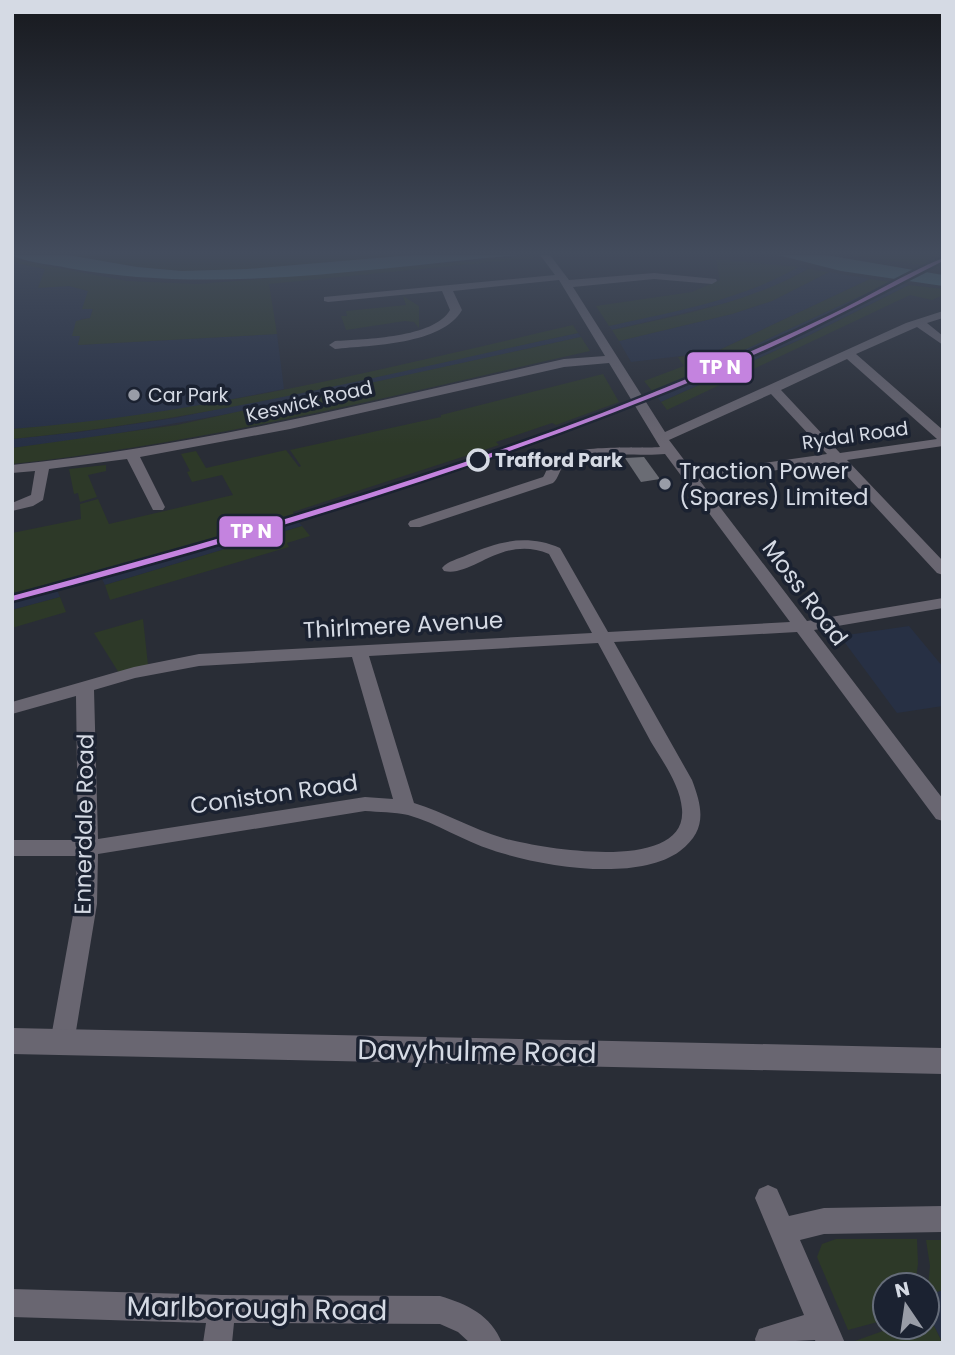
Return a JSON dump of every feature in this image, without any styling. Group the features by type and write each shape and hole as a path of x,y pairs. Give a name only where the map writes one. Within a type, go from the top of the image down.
{"street":[{"path":"335,345 428,332 444,326 454,318"},
{"name":"Moss Road","path":"587,318 669,450 943,814"},
{"path":"660,437 673,435 930,318"},
{"path":"918,322 943,342"},
{"path":"849,354 943,440"},
{"name":"Keswick Road","path":"12,469 132,456 230,439 564,363 612,359"},
{"path":"774,389 943,570"},
{"name":"Rydal Road","path":"690,478 943,440"},
{"path":"415,524 452,507 548,480 556,463 572,456 606,451 669,450"},
{"path":"132,456 155,501 169,491"},
{"path":"12,507 38,497 43,466"},
{"name":"Coniston Road","path":"12,848 88,848 332,807 365,804 405,807 497,844 549,856 597,861 630,860 654,855 674,846 686,832 692,817 690,800 682,780 555,551 530,542 513,544 450,568"},
{"name":"Thirlmere Avenue","path":"12,708 166,666 200,660 802,627 943,603"},
{"path":"359,650 405,807"},
{"name":"Ennerdale Road","path":"62,1043 86,904 88,848 85,687"},
{"name":"Davyhulme Road","path":"12,1041 942,1063"},
{"path":"768,1198 827,1333 769,1339"},
{"path":"782,1231 824,1221 943,1219"},
{"name":"Marlborough Road","path":"12,1303 222,1309 440,1310 460,1315 479,1329 488,1343"},
{"path":"217,1343 222,1309"}],"shaded area":[{"name":"Car Park","path":"12,318 88,318 81,319 73,336 80,336 78,345 277,334 284,389 93,423 12,429"},
{"path":"640,318 662,318 612,330 609,326"},
{"path":"714,318 787,318 715,352 631,362 619,341"},
{"path":"813,318 843,318 661,402 653,392"},
{"path":"578,333 581,337 250,410 81,440 12,448 12,439 175,418"},
{"path":"294,515 302,526 105,585 98,571"},
{"path":"54,583 60,597 12,610 12,594"},
{"path":"909,626 943,667 943,706 897,713 840,636"},
{"path":"943,1290 943,1343 941,1339"}],"green space":[{"path":"89,318 274,318 277,334 78,345 80,336 72,336 76,321"},
{"path":"342,318 419,318 419,328 414,322 405,321 346,330"},
{"path":"604,318 644,318 609,326"},
{"path":"667,318 714,318 619,341 612,330"},
{"path":"787,318 813,318 653,392 644,381 684,366 678,357 715,352"},
{"path":"843,318 861,318 667,410 661,402"},
{"path":"573,325 578,333 296,394 155,420 12,439 12,429 83,422 225,401 365,373"},
{"path":"581,337 590,351 230,430 158,444 12,464 12,448 177,425"},
{"path":"603,374 619,402 556,425 552,423 496,442 499,445 293,512 294,515 12,594 12,533 81,519 80,504 98,499 109,524 233,495 222,475 192,482 187,472 190,471 181,454 196,451 206,468 286,450 299,467 301,466 290,450 441,417"},
{"path":"106,465 106,471 88,475 97,497 80,502 78,493 74,494 69,469"},
{"path":"302,526 310,536 287,543 289,547 110,600 105,585"},
{"path":"60,597 66,612 12,628 12,610"},
{"path":"143,619 148,665 119,673 94,633"},
{"path":"836,1239 917,1239 917,1271 871,1271 871,1324 848,1330 817,1257 822,1244"},
{"path":"926,1240 943,1240 943,1290 941,1271 929,1271"},
{"path":"871,1335 871,1341 942,1342 855,1341"}],"building":[{"path":"644,457 660,479 641,482 625,458"}],"transit line":[{"path":"12,599 251,532 488,456 605,414 720,367 828,318"}],"place":[{"name":"Car Park","path":"134,395"},
{"name":"Trafford Park","path":"478,460"},
{"name":"Traction Power (Spares) Limited","path":"665,484"}]}
